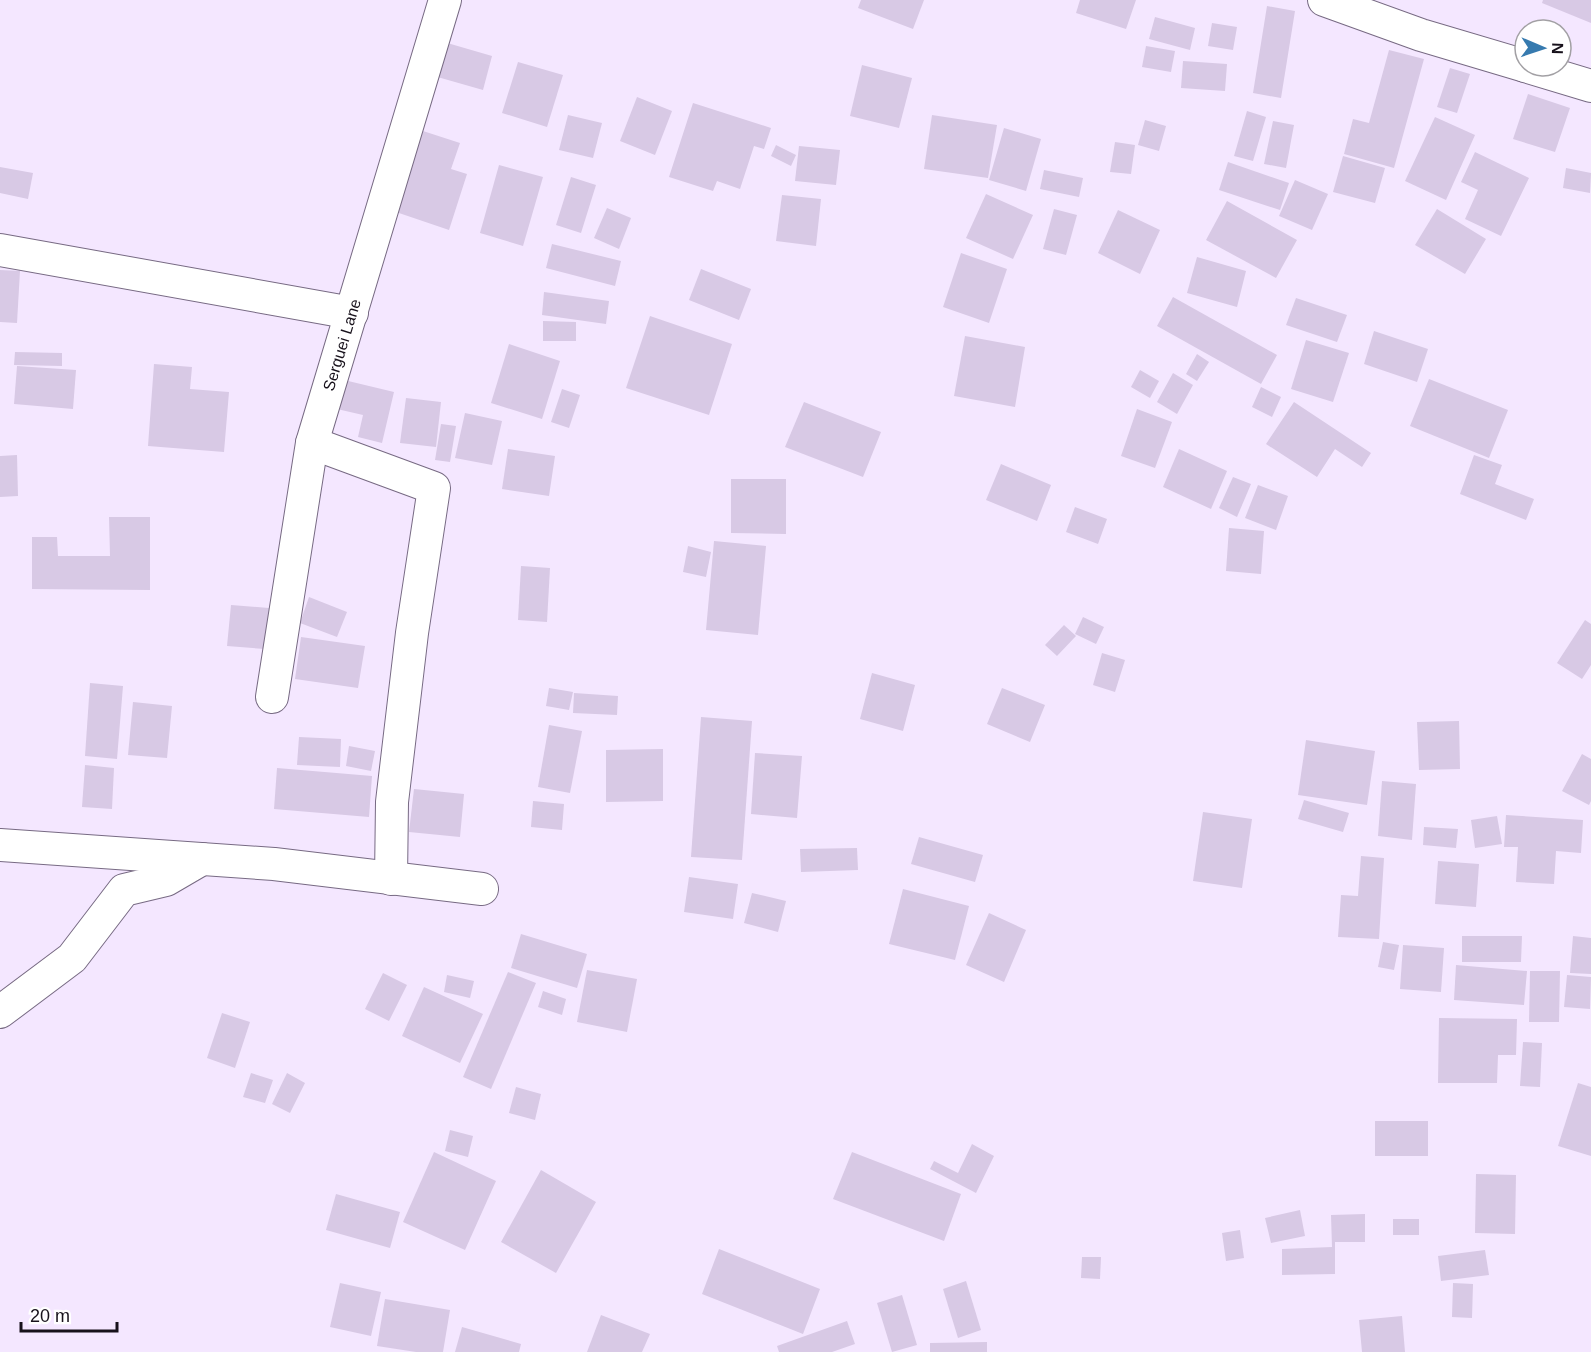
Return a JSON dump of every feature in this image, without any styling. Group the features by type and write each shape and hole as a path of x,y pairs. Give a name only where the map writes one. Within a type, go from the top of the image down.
{"street":[{"name":"Serguei Lane","path":"272,697 312,443 445,0"},
{"path":"1324,0 1421,35 1513,62"},
{"path":"1565,78 1591,86"},
{"path":"0,250 352,313"},
{"path":"312,443 434,488 412,633 394,791 391,879"},
{"path":"0,845 274,864 482,889"},
{"path":"0,1012 72,958 124,890 166,880 202,859"}],"building":[{"path":"861,0 924,0 913,29 858,8"},
{"path":"1080,0 1136,0 1126,29 1076,13"},
{"path":"1543,0 1591,0 1591,23 1542,3"},
{"path":"1267,6 1295,11 1281,98 1253,93"},
{"path":"1155,17 1195,28 1190,50 1149,39"},
{"path":"1212,23 1237,27 1233,50 1208,46"},
{"path":"437,40 492,56 483,90 427,74"},
{"path":"1146,46 1175,51 1171,72 1142,67"},
{"path":"1389,50 1424,59 1394,168 1344,154 1353,119 1369,123"},
{"path":"1183,61 1227,64 1225,91 1181,88"},
{"path":"518,62 563,75 547,127 502,113"},
{"path":"862,65 912,78 899,128 850,116"},
{"path":"1450,68 1470,74 1457,113 1437,107"},
{"path":"1528,94 1570,108 1555,152 1513,139"},
{"path":"637,97 672,111 655,155 620,141"},
{"path":"693,103 771,128 764,149 754,146 740,189 717,181 713,191 669,177"},
{"path":"1247,111 1266,117 1253,161 1234,156"},
{"path":"568,115 602,123 593,158 559,150"},
{"path":"932,115 997,125 988,178 924,169"},
{"path":"1435,117 1475,135 1446,200 1405,181"},
{"path":"1145,120 1166,126 1159,151 1138,145"},
{"path":"1273,121 1294,125 1286,168 1264,164"},
{"path":"1004,128 1041,139 1026,191 989,180"},
{"path":"423,131 460,143 451,169 467,174 449,230 396,212"},
{"path":"1115,142 1135,145 1131,174 1110,172"},
{"path":"776,145 796,155 791,166 771,156"},
{"path":"799,146 840,150 836,185 795,181"},
{"path":"1475,152 1529,178 1501,236 1465,219 1478,190 1461,182"},
{"path":"1343,156 1385,168 1375,203 1333,192"},
{"path":"1228,162 1289,183 1280,210 1219,190"},
{"path":"499,165 543,177 523,246 480,233"},
{"path":"0,167 33,173 28,199 0,193"},
{"path":"1566,168 1591,173 1590,193 1563,188"},
{"path":"1044,170 1083,178 1079,197 1040,189"},
{"path":"571,177 596,185 581,233 556,225"},
{"path":"1295,180 1328,194 1312,230 1279,216"},
{"path":"986,194 1033,215 1013,259 966,238"},
{"path":"782,195 821,199 816,246 776,241"},
{"path":"1227,201 1297,240 1276,278 1206,240"},
{"path":"607,208 631,218 619,249 594,238"},
{"path":"1054,209 1077,215 1066,255 1043,249"},
{"path":"1437,209 1486,239 1465,274 1415,245"},
{"path":"1118,210 1160,230 1140,274 1098,253"},
{"path":"552,244 621,261 615,286 546,268"},
{"path":"961,253 1007,269 989,323 943,307"},
{"path":"1197,257 1246,271 1237,307 1187,293"},
{"path":"701,269 751,289 739,320 689,300"},
{"path":"0,270 20,271 17,323 0,322"},
{"path":"544,292 609,301 606,324 542,315"},
{"path":"1173,297 1277,355 1261,384 1157,326"},
{"path":"1296,298 1347,315 1337,342 1286,325"},
{"path":"650,316 732,344 709,415 626,388"},
{"path":"543,321 576,322 576,341 543,341"},
{"path":"1374,331 1428,349 1417,382 1364,364"},
{"path":"965,336 1025,347 1015,407 954,396"},
{"path":"1306,340 1349,353 1333,402 1291,389"},
{"path":"509,344 560,361 542,419 491,403"},
{"path":"15,352 62,353 62,366 14,365"},
{"path":"1197,354 1209,362 1197,381 1186,374"},
{"path":"154,364 192,367 190,389 229,392 224,452 148,446"},
{"path":"17,366 76,370 73,409 14,404"},
{"path":"1140,370 1159,381 1150,398 1131,387"},
{"path":"1173,373 1193,385 1177,414 1157,402"},
{"path":"1429,379 1508,410 1489,458 1410,426"},
{"path":"344,380 394,392 382,443 358,437 363,415 337,409"},
{"path":"1261,387 1281,397 1272,417 1252,407"},
{"path":"562,389 580,395 569,428 551,422"},
{"path":"406,398 441,402 436,447 400,443"},
{"path":"804,402 881,432 863,477 785,447"},
{"path":"1294,402 1371,453 1362,467 1335,449 1317,477 1266,444"},
{"path":"1137,409 1172,422 1155,468 1121,456"},
{"path":"465,413 502,421 492,465 455,458"},
{"path":"441,424 456,426 450,462 435,460"},
{"path":"508,449 555,456 549,496 502,489"},
{"path":"1179,449 1227,471 1211,509 1163,487"},
{"path":"17,455 18,496 0,497 0,456"},
{"path":"1474,455 1502,465 1495,484 1534,499 1526,520 1460,494"},
{"path":"1001,464 1051,485 1037,521 986,500"},
{"path":"1233,477 1251,484 1237,517 1219,508"},
{"path":"731,479 786,479 786,534 731,533"},
{"path":"1258,485 1288,496 1276,530 1245,518"},
{"path":"1075,507 1107,519 1098,544 1066,532"},
{"path":"109,517 150,517 150,590 32,589 32,537 57,537 58,556 110,556"},
{"path":"1229,528 1264,531 1261,574 1226,571"},
{"path":"714,541 766,546 758,635 706,630"},
{"path":"688,546 711,552 706,577 683,572"},
{"path":"521,566 550,568 547,622 518,620"},
{"path":"309,597 347,612 337,637 300,623"},
{"path":"231,605 269,608 265,649 227,646"},
{"path":"1083,617 1104,627 1096,644 1075,634"},
{"path":"1585,620 1591,624 1591,665 1582,679 1557,663"},
{"path":"1064,625 1076,636 1057,656 1045,645"},
{"path":"301,637 365,646 358,688 295,679"},
{"path":"1102,653 1125,660 1115,692 1093,685"},
{"path":"872,673 915,685 903,731 860,719"},
{"path":"90,683 123,686 117,759 85,756"},
{"path":"549,688 573,692 569,710 546,706"},
{"path":"1002,688 1045,705 1030,742 987,724"},
{"path":"574,693 618,696 617,715 573,713"},
{"path":"133,702 172,706 167,758 128,755"},
{"path":"701,717 752,721 742,860 691,857"},
{"path":"1459,721 1460,769 1419,770 1417,722"},
{"path":"549,725 582,731 570,793 538,787"},
{"path":"299,737 341,739 340,767 297,765"},
{"path":"1306,740 1375,751 1367,805 1298,795"},
{"path":"349,746 375,751 371,771 346,766"},
{"path":"663,749 663,801 606,802 606,750"},
{"path":"755,753 802,756 797,818 751,814"},
{"path":"1582,754 1591,759 1591,801 1589,805 1562,791"},
{"path":"85,765 114,768 112,809 82,807"},
{"path":"277,768 372,776 369,817 274,809"},
{"path":"1382,781 1416,784 1412,840 1378,836"},
{"path":"414,789 464,794 460,837 409,832"},
{"path":"1304,800 1349,813 1343,832 1298,819"},
{"path":"533,801 564,804 562,830 531,827"},
{"path":"1203,812 1252,819 1242,888 1193,881"},
{"path":"1506,815 1583,820 1581,853 1556,851 1554,884 1516,882 1518,847 1504,847"},
{"path":"1497,816 1502,844 1475,848 1471,820"},
{"path":"1424,827 1458,829 1456,848 1423,845"},
{"path":"919,837 983,855 975,882 911,864"},
{"path":"857,848 858,870 801,872 800,849"},
{"path":"1361,856 1384,858 1379,939 1338,937 1341,895 1358,896"},
{"path":"1438,861 1479,864 1476,907 1435,904"},
{"path":"689,877 738,884 733,919 684,912"},
{"path":"903,889 969,906 955,960 889,944"},
{"path":"752,893 786,901 778,932 744,923"},
{"path":"989,913 1026,930 1004,982 966,965"},
{"path":"521,934 587,954 577,988 511,968"},
{"path":"1462,936 1522,936 1521,962 1462,962"},
{"path":"1573,936 1591,938 1591,974 1570,973"},
{"path":"1383,942 1399,945 1394,970 1378,967"},
{"path":"1403,945 1444,948 1441,992 1400,989"},
{"path":"1456,965 1527,971 1524,1005 1454,1000"},
{"path":"587,970 637,979 627,1032 577,1022"},
{"path":"1530,971 1560,971 1559,1022 1529,1022"},
{"path":"508,972 536,983 491,1089 463,1077"},
{"path":"383,973 407,985 389,1021 365,1009"},
{"path":"447,975 474,981 470,998 444,992"},
{"path":"1567,975 1591,977 1590,1009 1564,1007"},
{"path":"424,987 483,1014 460,1063 402,1036"},
{"path":"543,991 566,999 562,1015 538,1007"},
{"path":"222,1013 250,1022 235,1068 207,1058"},
{"path":"1439,1018 1517,1019 1516,1055 1498,1055 1497,1083 1438,1083"},
{"path":"1523,1042 1542,1043 1540,1087 1520,1086"},
{"path":"251,1073 273,1080 265,1103 243,1097"},
{"path":"287,1073 305,1083 290,1113 272,1104"},
{"path":"1578,1083 1591,1087 1591,1156 1558,1146"},
{"path":"516,1087 541,1094 535,1120 509,1113"},
{"path":"1375,1121 1428,1121 1428,1156 1375,1156"},
{"path":"450,1130 473,1136 468,1157 445,1151"},
{"path":"972,1144 994,1156 976,1193 930,1169 934,1161 958,1173"},
{"path":"434,1152 496,1181 465,1250 403,1222"},
{"path":"852,1152 961,1194 944,1241 833,1199"},
{"path":"541,1170 596,1202 556,1273 501,1242"},
{"path":"1476,1174 1516,1175 1515,1234 1475,1233"},
{"path":"336,1194 400,1212 390,1248 326,1230"},
{"path":"1300,1210 1305,1236 1271,1243 1265,1218"},
{"path":"1365,1214 1365,1242 1335,1242 1335,1274 1282,1275 1282,1249 1332,1247 1331,1215"},
{"path":"1393,1219 1419,1219 1419,1235 1393,1235"},
{"path":"1240,1230 1244,1258 1226,1261 1222,1233"},
{"path":"719,1249 820,1289 803,1334 702,1294"},
{"path":"1485,1250 1489,1275 1441,1281 1438,1256"},
{"path":"1082,1257 1101,1257 1100,1279 1081,1278"},
{"path":"966,1281 981,1330 958,1338 943,1289"},
{"path":"340,1283 381,1292 371,1336 330,1327"},
{"path":"1453,1283 1473,1284 1472,1318 1452,1317"},
{"path":"902,1295 917,1345 892,1352 877,1303"},
{"path":"385,1299 450,1310 443,1352 416,1352 377,1346"},
{"path":"601,1315 650,1334 642,1352 587,1352"},
{"path":"1402,1316 1405,1352 1362,1352 1359,1320"},
{"path":"847,1321 855,1344 832,1352 779,1352 777,1346"},
{"path":"462,1327 521,1344 519,1352 455,1352"},
{"path":"987,1342 987,1352 930,1352 930,1343"}]}
